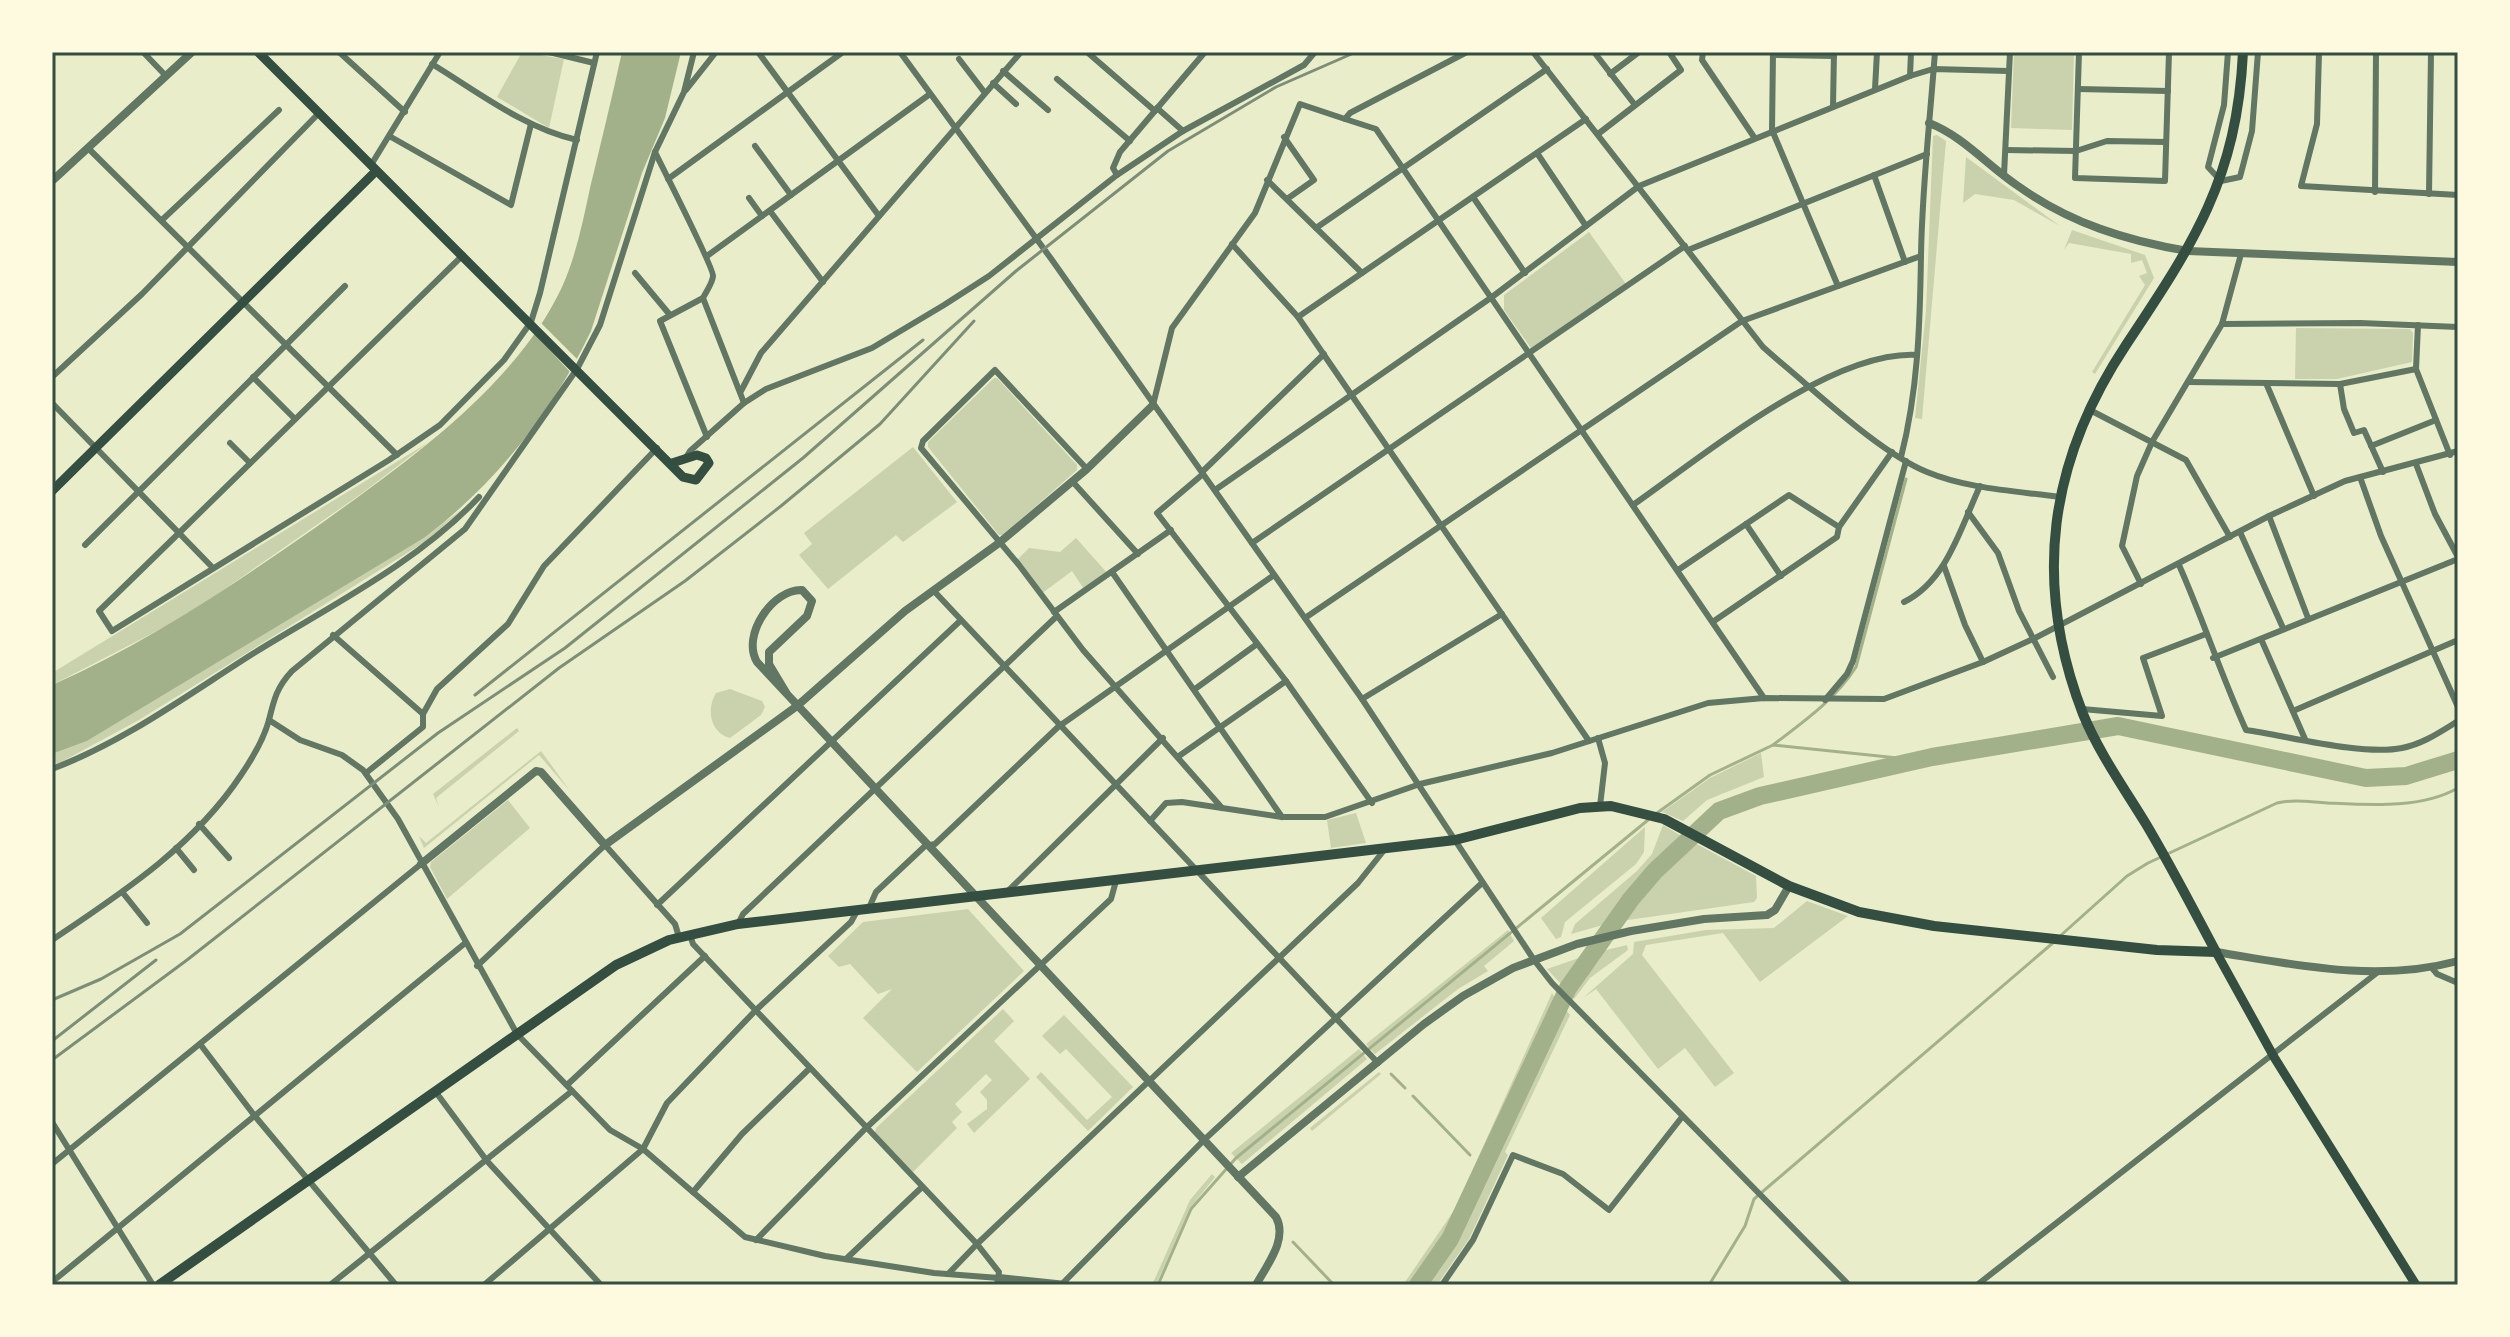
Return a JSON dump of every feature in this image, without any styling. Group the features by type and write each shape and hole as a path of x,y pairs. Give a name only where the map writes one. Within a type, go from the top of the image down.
{"main road":[{"path":"258,52 683,477 696,480 708,467 708,460 703,456 672,463"},
{"path":"2243,52 2237,122 2221,181 2188,251 2088,409 2060,497 2054,559 2058,627 2082,711 2101,752 2166,859 2274,1057 2416,1285"},
{"path":"52,491 244,302 374,168"},
{"path":"159,1285 616,965 685,936 738,924 1455,840 1600,806 1644,812 1681,828 1789,886 1824,901 1899,922 2157,950 2216,952"}],"street":[{"path":"143,52 166,76"},
{"path":"52,181 192,52"},
{"path":"339,52 405,112"},
{"path":"374,168 440,52"},
{"path":"549,52 594,63"},
{"path":"463,255 99,611 112,631 397,455 440,425 486,381 532,324 597,52"},
{"path":"52,940 123,893 176,848 240,777 269,720 280,683 333,635 465,529 576,368 600,325 655,152 684,92 694,52"},
{"path":"684,92 716,52"},
{"path":"758,52 879,216"},
{"path":"668,179 843,52"},
{"path":"900,52 1078,297 1362,699 1534,960 1573,1005 1849,1285"},
{"path":"741,391 761,353 1021,52"},
{"path":"1087,52 1183,131"},
{"path":"1117,175 1113,168 1130,141 1205,52"},
{"path":"1345,119 1350,113 1467,52"},
{"path":"1533,52 1763,347 1808,386 1892,452 1940,476 1980,486 2060,497"},
{"path":"1594,52 1635,105"},
{"path":"1610,74 1639,52"},
{"path":"1598,134 1681,70 1669,52"},
{"path":"1703,52 1702,60 1754,137"},
{"path":"1875,89 1877,52"},
{"path":"1910,76 1911,52"},
{"path":"1825,700 1847,674 1853,661 1911,419 1922,312 1921,256 1935,52"},
{"path":"2004,175 2010,52"},
{"path":"2079,52 2075,178 2165,181 2169,52"},
{"path":"2228,52 2224,105 2208,167 2221,181 2240,177 2247,157 2258,52"},
{"path":"2319,52 2317,124 2301,186 2458,195"},
{"path":"2375,192 2376,52"},
{"path":"2429,194 2431,52"},
{"path":"685,461 690,451 744,403 766,389 872,348 989,276 1117,175 1183,131 1304,65 1310,53"},
{"path":"1833,106 1834,54 1773,54 1772,130 1838,286"},
{"path":"959,59 985,93"},
{"path":"432,64 531,124 577,140"},
{"path":"1316,228 1547,69"},
{"path":"1215,490 1492,297 1639,186 1910,76 1933,69 2008,71"},
{"path":"1003,71 1048,110"},
{"path":"1057,79 1130,141"},
{"path":"993,83 1016,104"},
{"path":"2078,89 2168,91"},
{"path":"707,256 930,94"},
{"path":"477,966 605,845 797,706 895,618 999,543 1087,469 1153,405 1172,328 1255,213 1300,104 1376,129 1764,698"},
{"path":"162,220 279,110"},
{"path":"52,377 142,294 319,113"},
{"path":"1298,317 1586,119"},
{"path":"1929,123 1953,135 2034,197 2100,230 2188,251 2458,262"},
{"path":"391,137 511,205 531,124"},
{"path":"1284,137 1314,180 1287,199"},
{"path":"2006,150 2076,151 2107,141 2166,142"},
{"path":"755,146 791,195"},
{"path":"88,148 397,455"},
{"path":"655,152 714,276 703,298 660,321 706,438 703,456"},
{"path":"1537,153 1586,226"},
{"path":"1252,543 1687,248 1927,154"},
{"path":"1874,175 1905,262"},
{"path":"1267,180 1362,273"},
{"path":"1473,197 1525,273"},
{"path":"749,198 762,216"},
{"path":"770,211 823,282"},
{"path":"1232,244 1298,317 1589,741"},
{"path":"2141,584 2122,546 2127,513 2152,442 2222,324 2241,254"},
{"path":"1305,618 1742,321 1921,256"},
{"path":"635,273 670,315"},
{"path":"85,545 345,286"},
{"path":"703,298 744,403"},
{"path":"2222,324 2458,327"},
{"path":"2418,325 2416,369 2450,455"},
{"path":"1633,505 1808,386 1893,353 1917,355"},
{"path":"1324,354 1203,473 1157,513 1286,681 1372,803"},
{"path":"2188,382 2340,384 2416,369"},
{"path":"1087,469 995,370 923,441 921,448 1056,614 1222,808"},
{"path":"253,377 295,419"},
{"path":"2266,383 2314,496"},
{"path":"2340,384 2344,409 2354,433 2364,430 2383,472"},
{"path":"52,403 213,568"},
{"path":"2088,409 2186,460 2230,537"},
{"path":"2371,446 2436,420"},
{"path":"230,443 250,463"},
{"path":"366,773 423,727 423,714 437,689 508,624 544,566 657,448"},
{"path":"1150,821 1166,803 1282,817 1325,817 1420,784 1589,741 1708,703 1764,698 1884,699 1983,662 2033,639 2269,516 2314,496 2360,477 2458,451"},
{"path":"1714,621 1837,537 1839,527 1892,452"},
{"path":"2213,658 2458,558 2435,514 2416,464"},
{"path":"2360,477 2401,582 2458,707"},
{"path":"1072,481 1138,554"},
{"path":"1904,602 1919,595 1944,564 1980,486"},
{"path":"1678,570 1789,495 1839,527"},
{"path":"52,769 140,724 385,572 442,533 479,497"},
{"path":"1968,512 1998,553 2033,639 2053,677"},
{"path":"2269,516 2308,618"},
{"path":"1746,524 1781,576"},
{"path":"738,924 743,914 1056,614 1171,530"},
{"path":"2240,532 2283,628"},
{"path":"1944,564 1965,625 1983,662"},
{"path":"2179,565 2213,658 2246,730 2369,749 2400,749 2425,741 2458,721"},
{"path":"1112,572 1282,817"},
{"path":"484,1285 643,1149 667,1103 755,1011 851,922 876,892 925,846 935,844 1058,727 1274,575"},
{"path":"787,694 769,664 769,652 811,612 812,601 802,590 790,592 762,616 751,639 757,662 925,846 1276,1217 1281,1228 1280,1239 1256,1285"},
{"path":"933,590 1002,668 1375,1060"},
{"path":"1362,699 1502,614"},
{"path":"657,905 959,622"},
{"path":"2082,711 2162,716 2143,658 2206,634"},
{"path":"333,635 423,714"},
{"path":"2261,639 2305,739"},
{"path":"2293,711 2458,640"},
{"path":"1195,689 1257,644"},
{"path":"1179,756 1286,681"},
{"path":"269,720 300,740 342,755 366,773 398,819 464,944 517,1034 610,1130 643,1149 745,1237 791,1251 998,1281 1064,1284 1204,1140 1482,883"},
{"path":"1006,894 1013,883 1163,738"},
{"path":"1598,738 1605,763 1600,806"},
{"path":"52,1164 536,771 541,772 657,905 809,1069 977,1244 999,1272 998,1281"},
{"path":"199,824 229,858"},
{"path":"176,848 194,870"},
{"path":"949,1273 1146,1081 1358,883 1385,849"},
{"path":"756,1240 865,1129 1111,899 1116,881"},
{"path":"1235,1174 1375,1060 1463,996 1534,960 1577,944 1704,919 1767,915 1775,910 1789,886"},
{"path":"123,893 147,923"},
{"path":"52,1282 464,944"},
{"path":"2216,952 2298,967 2378,972 2432,968 2458,961"},
{"path":"330,1285 487,1161 569,1088 705,956"},
{"path":"2432,968 2437,974 2458,983"},
{"path":"1977,1285 2274,1057 2378,972"},
{"path":"200,1044 254,1115 396,1285"},
{"path":"693,1192 742,1134 809,1069"},
{"path":"435,1091 487,1161 549,1232 601,1285"},
{"path":"1442,1285 1473,1240 1513,1155 1563,1174 1609,1210 1682,1117"},
{"path":"52,1122 153,1285"},
{"path":"846,1259 921,1188"}],"shaded area":[{"path":"522,52 564,59 549,128 497,97"},
{"path":"622,52 681,52 665,118 642,173 591,331 558,390 520,445 475,494 424,538 87,741 52,754 52,685 120,652 186,614 312,530 382,480 452,423 515,359 541,324 562,287 571,263"},
{"path":"2014,52 2074,52 2072,130 2011,128"},
{"path":"1933,136 1946,141 1922,419 1915,418 1926,311"},
{"path":"1966,157 2060,226 2014,200 1975,194 1963,203"},
{"path":"2072,230 2145,255 2154,278 2095,374 2092,372 2145,285 2139,276 2147,273 2142,260 2131,263 2131,254 2069,243 2064,250"},
{"path":"1589,232 1626,284 1531,348 1504,310 1504,295"},
{"path":"2296,328 2410,329 2413,333 2412,362 2337,379 2295,379"},
{"path":"994,378 1077,465 1077,470 1003,535 999,535 928,447 928,442"},
{"path":"429,442 361,494 186,616 52,685 52,673"},
{"path":"913,447 957,502 903,542 896,535 828,589 799,555 812,544 804,533"},
{"path":"462,509 428,540 139,720 52,767 52,754 87,741 424,538"},
{"path":"1076,538 1109,575 1086,592 1072,571 1041,594 1016,561 1029,548 1060,552"},
{"path":"730,689 762,701 765,707 761,715 730,738 714,726 711,706 716,693"},
{"path":"517,728 519,731 436,798 439,807 433,794"},
{"path":"541,751 570,791 539,755 424,848 419,836 426,843"},
{"path":"1761,753 1764,777 1707,800 1683,821 1662,812 1710,778"},
{"path":"508,800 530,828 447,899 430,867 431,862"},
{"path":"1356,813 1366,843 1331,848 1327,820"},
{"path":"1663,825 1683,837 1603,925 1571,934 1575,924 1637,871 1652,854"},
{"path":"1645,827 1644,852 1636,864 1565,922 1561,937 1556,939 1541,918"},
{"path":"1693,842 1756,876 1757,898 1754,902 1621,921 1648,885"},
{"path":"1807,901 1848,916 1760,982 1723,933 1646,945 1642,955 1734,1073 1715,1087 1685,1048 1658,1069 1596,989 1583,998 1633,954 1634,942 1706,930 1774,928"},
{"path":"968,909 1024,971 917,1072 863,1018 892,989 878,994 850,964 839,967 828,956 863,922"},
{"path":"1508,930 1514,941 1484,966 1488,971 1458,989 1375,1054 1366,1044"},
{"path":"1627,945 1628,950 1590,978 1574,999 1571,995 1598,952"},
{"path":"1582,957 1563,986 1547,969"},
{"path":"1552,993 1555,998 1457,1216 1412,1285 1403,1285 1455,1209"},
{"path":"1564,1007 1570,1015 1505,1152 1508,1155 1469,1239 1437,1285 1425,1285 1468,1219 1516,1104"},
{"path":"1003,1009 1014,1021 994,1041 1030,1079 974,1133 967,1124 987,1109 987,1100 980,1092 992,1080 986,1074 955,1104 962,1112 952,1122 957,1128 913,1172 875,1133 876,1128"},
{"path":"1064,1015 1133,1087 1088,1131 1036,1077 1041,1072 1087,1120 1112,1097 1066,1049 1060,1054 1042,1036"},
{"path":"1359,1049 1367,1059 1242,1164 1231,1153"},
{"path":"1379,1072 1381,1074 1312,1131 1310,1128"},
{"path":"1212,1174 1215,1177 1190,1208 1156,1285 1152,1285 1190,1200"}],"pier":[{"path":"538,320 579,361 571,373 531,330"}],"waterway":[{"path":"1773,745 1828,700 1856,667 1906,479"},
{"path":"1418,1285 1450,1239 1568,988 1631,899 1655,871 1719,811 1760,796 1932,757 2118,726 2366,778 2406,776 2458,760"},
{"path":"1657,813 1710,775 1773,745 1917,760"},
{"path":"2059,937 2127,876 2148,863 2277,803 2411,803 2458,788"},
{"path":"1158,1285 1191,1209 1236,1158 1648,820"},
{"path":"1709,1285 1745,1226 1754,1199 2054,942"},
{"path":"1391,1074 1405,1088"},
{"path":"1413,1096 1470,1155"},
{"path":"1293,1242 1334,1285"}],"railway":[{"path":"52,1000 101,979 180,934 438,733 565,648 803,458 1016,271 1168,151 1276,87 1356,52"},
{"path":"52,1060 187,960 559,668 685,581 781,506 880,424 974,321"},
{"path":"475,695 923,340"},
{"path":"52,1041 156,960"}]}
